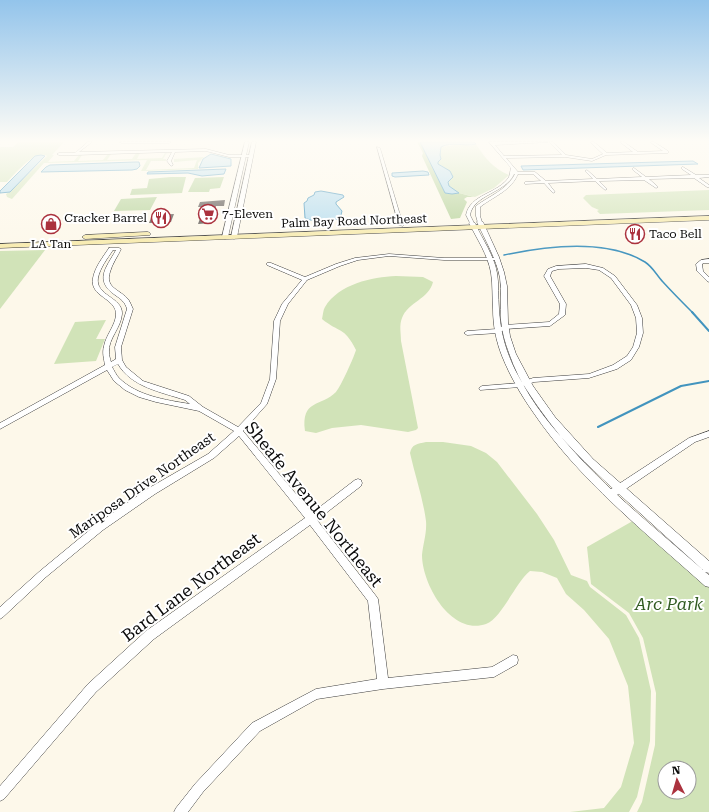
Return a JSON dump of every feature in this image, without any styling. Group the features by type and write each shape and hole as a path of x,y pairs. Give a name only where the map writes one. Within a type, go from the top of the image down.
{"main road":[{"name":"Palm Bay Road Northeast","path":"235,234 401,225 591,223 610,220 708,215"},
{"name":"Palm Bay Road Northeast","path":"0,240 393,231 599,218 610,220 700,218 708,215"},
{"path":"591,223 599,218"},
{"path":"393,231 401,225"},
{"name":"Palm Bay Road Northeast","path":"0,246 226,234"}],"street":[{"path":"226,234 238,180"},
{"path":"235,234 247,180"},
{"path":"388,180 401,225"},
{"path":"507,180 498,188 476,202 470,208 468,213 477,225 493,259 496,311 502,329 507,361 572,444 619,489 709,568"},
{"path":"477,225 478,207 504,190 514,180"},
{"path":"526,183 596,180 605,189"},
{"path":"647,180 656,187"},
{"path":"699,180 708,186"},
{"path":"545,182 553,192"},
{"path":"0,426 119,360 118,347 130,309 129,303 125,298 109,288 106,282 108,270 119,249 111,249 95,279 97,288 102,294 115,303 119,315 106,350 108,365"},
{"name":"Mariposa Drive Northeast","path":"0,614 42,574 100,527 152,492 211,456 239,431 264,404 273,379 278,321 285,304 305,279 338,265 357,259 389,255 444,259 493,259"},
{"path":"709,261 703,261 698,264 700,271 709,280"},
{"path":"270,264 305,279"},
{"path":"467,333 550,324 562,315 563,304 547,276 550,270 558,267 586,266 601,269 613,277 634,305 640,318 640,333 636,347 629,358 615,367 589,376 533,380 524,384 482,388"},
{"name":"Sheafe Avenue Northeast","path":"119,360 124,369 141,384 187,398 201,409 239,431 311,519 373,599 383,684"},
{"name":"Sheafe Avenue Northeast","path":"108,365 115,379 128,389 153,399 201,409"},
{"path":"524,384 540,417 564,446 611,494 709,582"},
{"path":"611,494 692,440 709,434"},
{"name":"Bard Lane Northeast","path":"0,795 92,688 150,635 311,519 358,482"},
{"path":"180,812 199,788 256,727 316,694 383,684 494,672 513,660"}],"green space":[{"path":"0,180 9,180 7,182 0,182"},
{"path":"22,180 29,180 12,199 7,197 6,194"},
{"path":"149,180 185,180 182,193 130,195 132,189 147,188"},
{"path":"194,180 223,180 220,188 210,189 209,192 188,192"},
{"path":"433,180 439,180 445,193 459,193 474,197 467,197 464,199 467,202 460,218 451,219"},
{"path":"449,180 503,180 494,188 475,197 459,193 449,186"},
{"path":"709,190 709,210 600,214 597,211 599,210 592,207 583,198 586,195"},
{"path":"157,197 150,210 114,211 121,199"},
{"path":"45,250 0,309 0,251"},
{"path":"396,276 423,277 433,282 427,293 405,313 402,318 400,329 418,428 408,432 361,425 332,428 316,433 305,431 306,414 309,409 313,405 330,397 336,392 356,350 352,342 344,333 322,319 325,307 331,299 347,287 367,280"},
{"path":"106,320 96,339 105,339 96,361 54,364 75,322"},
{"path":"426,442 443,442 471,446 486,453 497,462 537,514 554,540 571,575 587,581 590,587 626,615 639,638 651,691 650,741 637,797 629,812 570,812 604,808 621,787 634,743 628,686 609,639 584,610 566,594 557,578 542,572 530,571 524,576 498,615 486,624 473,626 461,622 450,615 433,593 423,567 422,555 426,521 410,453 414,446"},
{"name":"Arc Park","path":"638,518 709,586 709,812 637,812 642,802 655,745 656,693 643,638 629,613 591,584 587,547"}],"water":[{"path":"11,180 22,180 10,192 0,193 0,191"},
{"path":"439,180 450,180 448,182 449,186 459,193 445,193"},
{"path":"321,191 343,195 344,197 336,202 342,211 340,219 310,220 305,218 304,203 308,198 314,195 315,192"}],"building":[{"path":"225,200 224,206 216,206 211,223 198,224 204,207 198,207 200,202"},
{"name":"Cracker Barrel","path":"174,214 171,222 149,223 152,215"}],"waterway":[{"path":"504,255 538,249 576,246 594,247 629,254 648,264 661,280 693,313"},
{"path":"692,312 709,331"},
{"path":"598,427 681,386 709,381"}],"place":[{"name":"7-Eleven","path":"208,214"},
{"name":"Cracker Barrel","path":"161,218"},
{"name":"LA Tan","path":"51,224"},
{"name":"Taco Bell","path":"635,234"}]}
